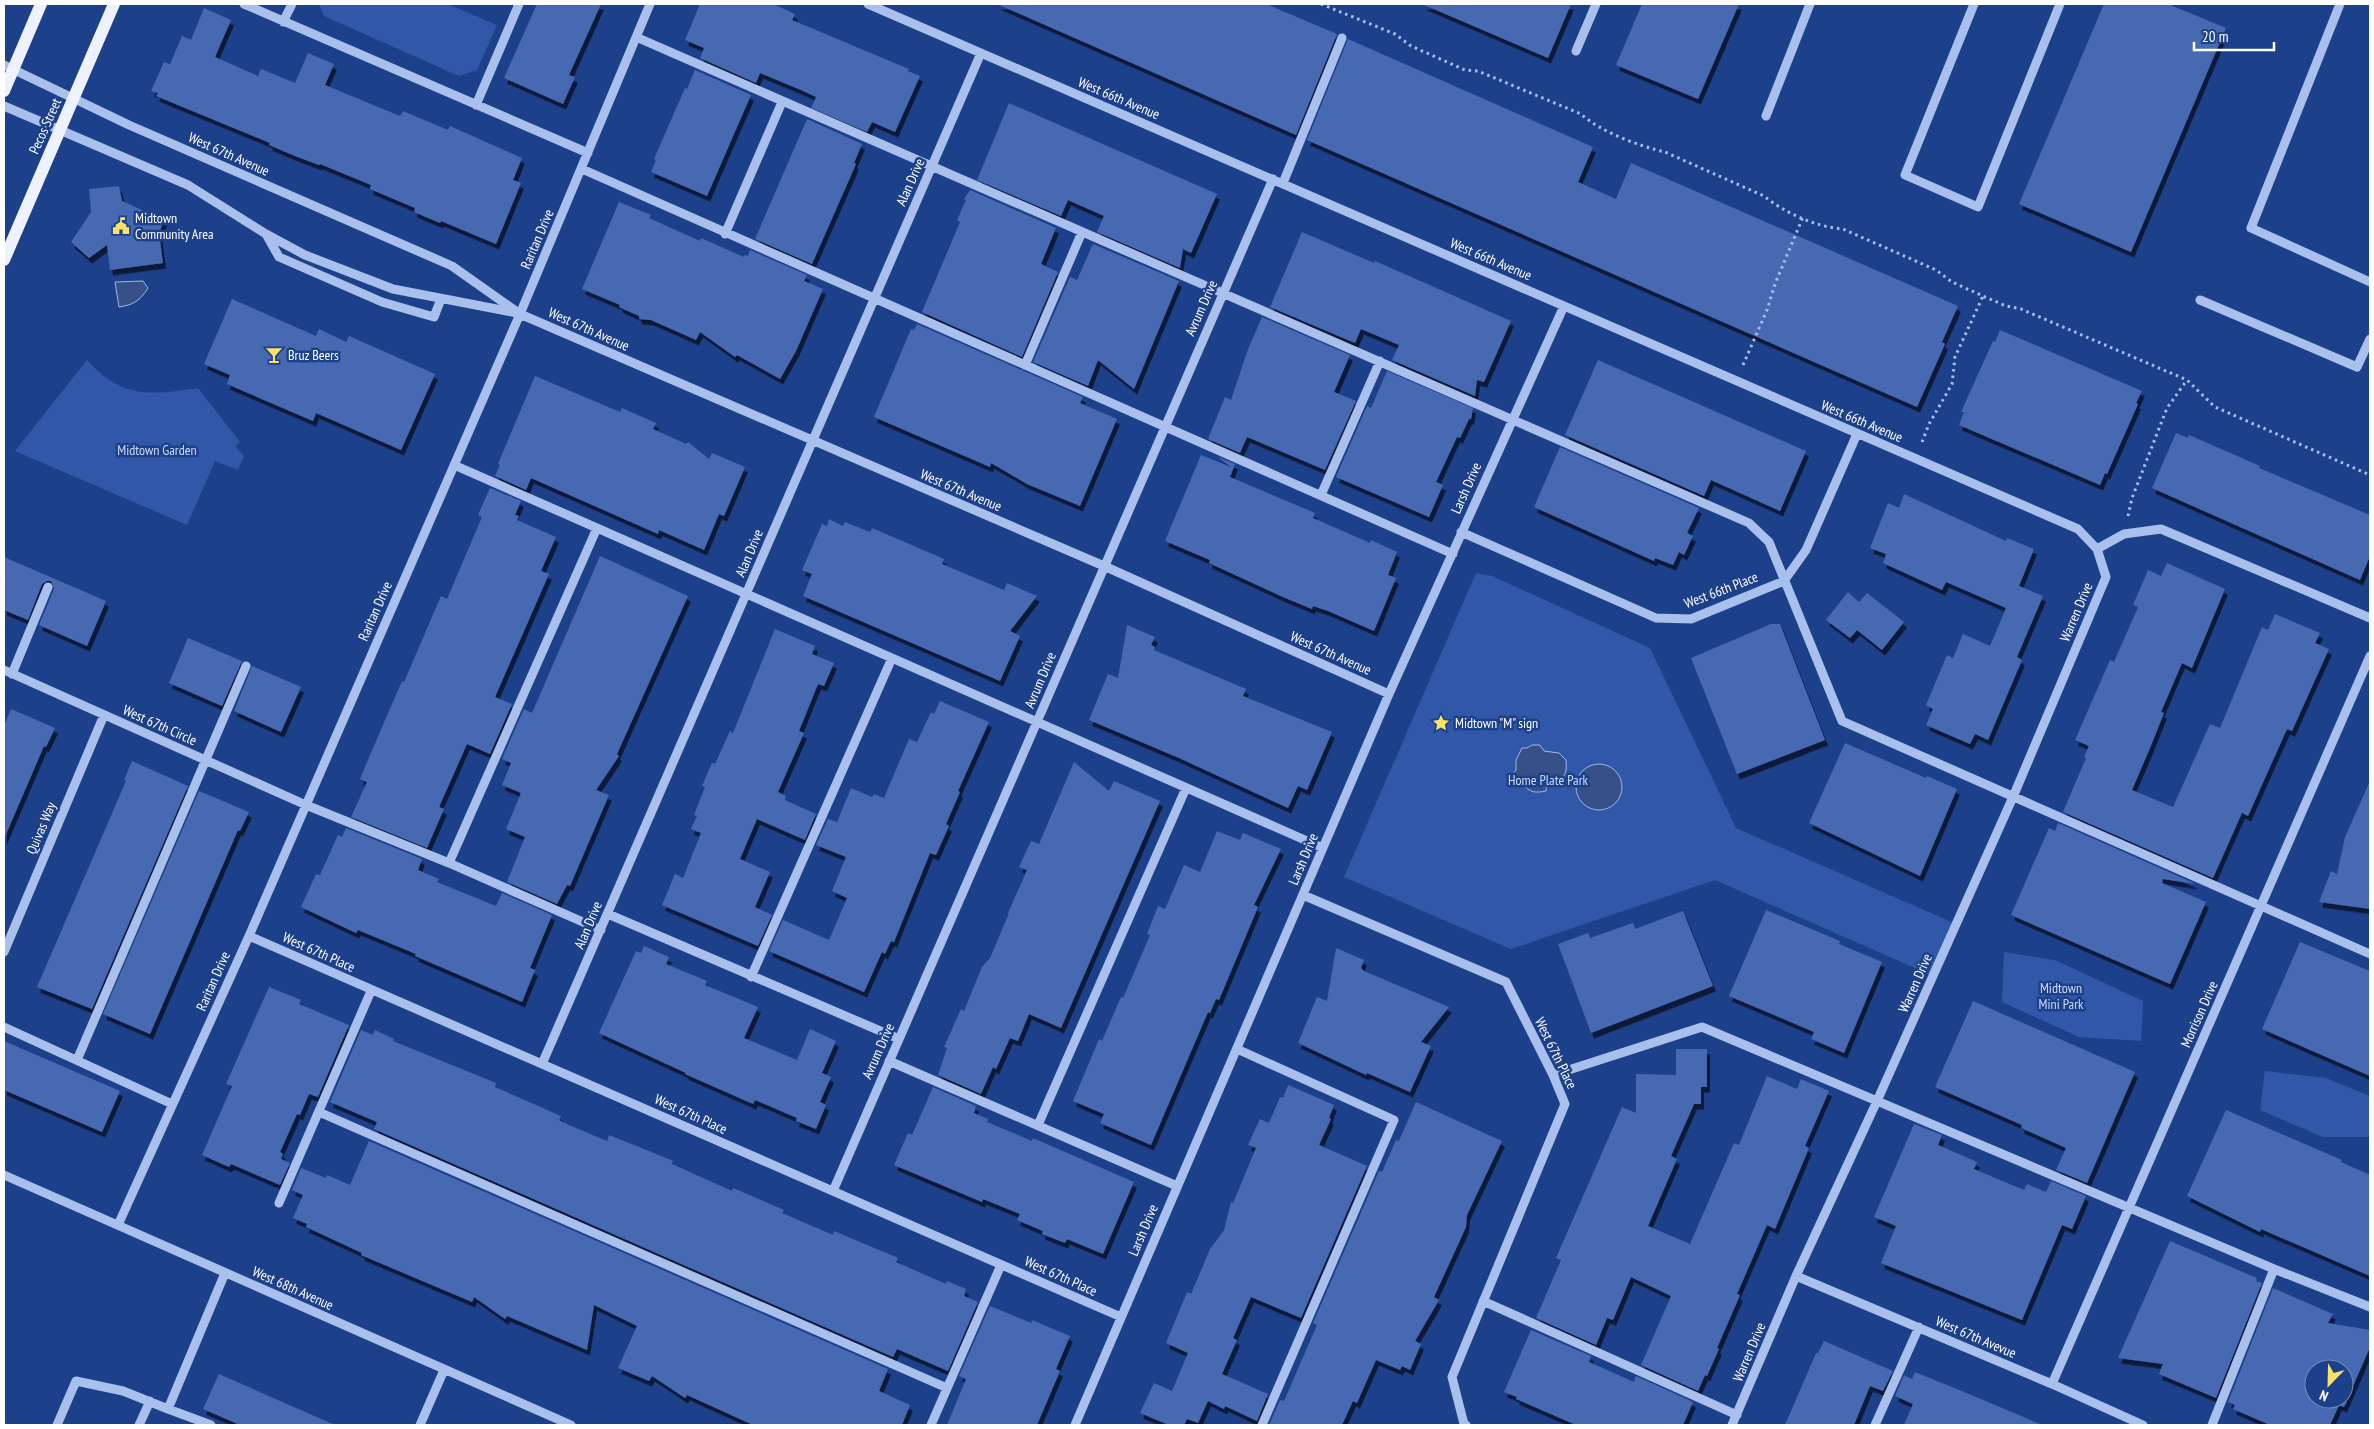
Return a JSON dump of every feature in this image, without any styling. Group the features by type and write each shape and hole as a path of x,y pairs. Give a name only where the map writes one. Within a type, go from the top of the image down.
{"main road":[{"path":"4,91 8,67 41,4"},
{"name":"Pecos Street","path":"4,260 114,4"}],"street":[{"path":"244,4 588,153"},
{"path":"283,22 292,4"},
{"path":"476,105 519,4"},
{"name":"Raritan Drive","path":"118,1225 249,936 520,314 650,4"},
{"name":"West 66th Avenue","path":"868,4 2078,529 2097,548"},
{"path":"1576,51 1596,4"},
{"path":"1766,116 1810,4"},
{"path":"1974,4 1905,175 1978,207 2060,4"},
{"path":"2340,4 2251,228 2370,282"},
{"path":"636,37 932,168 1224,292 1513,418 1749,523 1769,542 1842,720 2012,797 2370,954"},
{"path":"1283,184 1342,38"},
{"name":"Alan Drive","path":"542,1064 981,53"},
{"name":"West 67th Avenue","path":"8,67 129,125 452,266 520,314 812,442 1104,566 1389,694"},
{"path":"725,234 782,102"},
{"name":"West 67th Avenue","path":"4,106 188,185 266,234 305,255 393,289 520,314"},
{"path":"582,169 725,234 1453,554"},
{"name":"Avrum Drive","path":"833,1191 1273,179"},
{"path":"1025,365 1082,232"},
{"path":"266,234 279,257 382,302 434,317 441,299"},
{"path":"2200,300 2357,367 2370,339"},
{"name":"Larsh Drive","path":"1075,1425 1389,694 1564,306"},
{"path":"1321,495 1380,361"},
{"path":"1784,581 1806,550 1857,434"},
{"path":"454,465 1323,848"},
{"path":"449,863 597,528"},
{"path":"2097,548 2124,534 2161,529 2370,618"},
{"name":"West 66th Place","path":"1461,532 1656,618 1692,619 1784,581"},
{"name":"Warren Drive","path":"1732,1425 1796,1276 1878,1101 2012,797 2106,577 2097,548"},
{"path":"8,672 48,587"},
{"name":"Morrison Drive","path":"2052,1384 2370,656"},
{"path":"751,977 892,658"},
{"path":"77,1060 246,666"},
{"name":"West 67th Circle","path":"8,672 306,805 449,863 601,930"},
{"name":"Quivas Way","path":"4,952 104,715"},
{"path":"1038,1125 1186,788"},
{"name":"West 67th Place","path":"1302,895 1506,982 1565,1104 1452,1377 1464,1424 1466,1425"},
{"path":"608,914 899,1039"},
{"name":"West 67th Place","path":"249,936 1121,1317"},
{"path":"279,1203 372,991"},
{"path":"1553,1076 1702,1026 2274,1269 2370,1307"},
{"path":"4,1027 172,1104"},
{"path":"1236,1049 1394,1120 1262,1425"},
{"path":"888,1061 1177,1186"},
{"path":"319,1112 947,1388"},
{"name":"West 68th Avenue","path":"4,1175 571,1425"},
{"path":"932,1425 1001,1265"},
{"path":"2212,1425 2274,1269"},
{"path":"168,1409 225,1273"},
{"name":"West 67th Avevue","path":"1796,1276 2052,1384 2143,1425"},
{"path":"1483,1301 1737,1415"},
{"path":"1874,1425 1918,1327"},
{"path":"420,1425 444,1370"},
{"path":"57,1425 76,1381 124,1391 211,1425"},
{"path":"139,1425 150,1401"}],"path":[{"path":"1321,4 1395,34 1410,46 1464,70 1478,71 1581,114 1591,123 1648,148 1666,152 1764,196 1776,206 1827,228 1843,229 1936,270 1952,282 2006,306 2021,309 2187,380 2215,408 2370,475"},
{"path":"1736,381 1767,310 1775,284 1803,217"},
{"path":"1915,459 1929,424 1952,384 1955,357 1983,296"},
{"path":"2124,534 2132,498 2167,408 2187,380"}],"green space":[{"path":"319,4 448,4 497,25 477,70 459,76 324,16"},
{"name":"Midtown Garden","path":"87,360 112,382 125,388 138,391 165,392 198,388 240,442 235,446 244,456 238,470 215,461 187,525 15,451"},
{"name":"Home Plate Park","path":"1476,573 1492,576 1650,648 1736,828 1956,924 1933,976 1715,880 1511,949 1344,877"},
{"name":"Midtown Mini Park","path":"2004,952 2055,960 2143,1001 2141,1041 2079,1037 2002,1002"},
{"path":"2265,1071 2326,1078 2370,1096 2370,1137 2323,1137 2260,1110"}],"shaded area":[{"path":"143,281 148,288 142,296 132,304 119,307 115,282"},
{"path":"1540,745 1544,751 1559,753 1566,760 1565,775 1559,782 1551,779 1547,780 1546,791 1532,791 1515,781 1512,775 1516,770 1516,760 1522,748"},
{"path":"1599,764 1612,768 1618,774 1622,787 1618,800 1612,806 1599,810 1586,806 1580,800 1576,787 1580,774 1586,768"}],"building":[{"path":"537,4 601,4 569,75 575,77 563,104 504,78"},
{"path":"700,4 773,4 795,14 792,20 909,69 908,71 920,76 895,132 872,122 867,132 811,108 816,97 801,90 760,73 756,83 700,58 704,48 685,40"},
{"path":"997,4 1266,4 1337,34 1296,135"},
{"path":"1422,4 1571,4 1548,58"},
{"path":"1642,4 1739,4 1698,99 1616,65"},
{"path":"2104,4 2168,4 2226,28 2131,252 2019,204"},
{"path":"204,8 231,20 215,57 258,76 261,69 295,83 308,53 334,64 325,85 400,116 403,111 448,130 450,126 522,158 513,180 521,183 496,244 414,212 415,208 370,189 371,185 295,156 269,145 270,143 156,96 158,93 151,91 164,62 170,64 182,36 191,40"},
{"path":"1348,39 1593,147 1578,182 1616,199 1631,163 1958,306 1942,342 1945,344 1917,407 1307,140"},
{"path":"695,70 751,95 707,196 651,172 656,160 654,159 685,88 687,89"},
{"path":"1009,103 1217,194 1191,253 1183,249 1180,268 1097,232 1104,216 1068,200 1061,216 977,180"},
{"path":"807,119 862,144 854,163 856,164 812,264 755,239"},
{"name":"Midtown Community Area","path":"119,186 122,201 164,220 159,233 163,263 110,270 107,245 89,258 71,242 91,212 89,189"},
{"path":"970,190 1056,228 1041,264 1058,272 1022,357 922,312 960,222 957,220 966,200 964,199"},
{"path":"619,202 651,215 649,218 700,241 701,238 744,257 745,255 748,256 750,250 807,275 804,281 823,289 796,351 780,379 737,355 735,357 700,332 696,340 651,320 639,319 639,316 619,307 620,305 582,289"},
{"path":"1302,232 1374,263 1375,261 1511,321 1484,382 1477,380 1475,396 1392,360 1399,345 1361,329 1355,343 1270,307"},
{"path":"1093,244 1179,281 1134,389 1098,360 1088,386 1033,362 1070,277 1077,280"},
{"path":"232,299 316,336 319,329 346,342 349,336 435,374 401,450 316,413 313,421 227,384 230,375 204,364"},
{"path":"1262,317 1350,355 1334,392 1356,401 1325,470 1247,437 1240,453 1208,439 1225,397 1231,400 1247,352"},
{"path":"917,324 1083,397 1080,403 1117,419 1080,506 1027,484 991,463 990,467 874,417 911,329 914,330"},
{"path":"2000,330 2142,391 2107,474 2105,473 2100,485 1959,425 1964,412 1961,412 1993,341 1995,342"},
{"path":"1598,360 1806,451 1780,511 1711,480 1704,496 1565,435"},
{"path":"1387,371 1473,408 1471,419 1469,419 1460,438 1457,437 1436,482 1443,485 1429,517 1336,477 1367,406 1371,408"},
{"path":"535,376 620,412 622,408 656,423 653,429 686,444 688,442 709,459 712,453 745,467 724,516 719,514 704,550 659,530 658,534 531,478 526,490 495,476 500,465 498,464"},
{"path":"2176,433 2188,438 2189,435 2260,466 2259,468 2370,515 2370,556 2360,580 2152,488"},
{"path":"1560,447 1699,508 1687,533 1693,536 1684,555 1679,552 1673,565 1655,558 1654,561 1534,507"},
{"path":"1201,455 1231,467 1218,457 1235,464 1230,477 1315,513 1313,518 1370,543 1371,540 1397,552 1388,575 1396,578 1374,631 1328,611 1313,606 1312,609 1283,597 1209,563 1210,560 1165,541"},
{"path":"490,488 521,501 515,515 519,516 517,520 556,537 541,571 549,574 495,697 512,704 490,754 467,744 439,807 444,809 427,848 351,817 367,782 360,779 370,755 441,596 447,599 482,517 478,515"},
{"path":"1904,494 2006,541 2007,538 2034,549 2019,586 2043,596 2017,657 2022,660 1988,740 1975,734 1970,744 1926,725 1933,709 1926,705 1947,655 1953,658 1963,634 1990,646 2006,608 1946,582 1942,590 1883,563 1886,554 1870,548 1888,503 1899,508"},
{"path":"829,519 843,526 845,522 870,532 872,528 944,559 942,564 1004,590 1007,583 1037,596 1010,631 1020,636 1000,681 803,596 812,574 802,570 822,524 827,526"},
{"path":"600,556 688,596 617,754 619,756 596,790 609,795 570,886 567,885 557,904 507,882 525,837 506,829 521,793 502,785 511,763 502,759 524,709 532,713"},
{"path":"4,557 106,601 87,646 39,625 54,589 51,581 42,584 28,620 4,610"},
{"path":"2167,563 2225,589 2192,668 2182,663 2161,712 2164,713 2132,790 2173,807 2210,724 2220,728 2262,627 2268,630 2275,614 2320,633 2315,643 2329,649 2292,731 2287,729 2248,816 2242,813 2213,878 2063,812 2086,758 2084,757 2089,746 2075,740 2110,660 2114,662 2138,607 2133,605 2148,570 2161,576"},
{"path":"1848,592 1859,602 1867,593 1904,622 1882,650 1857,630 1850,638 1826,620"},
{"path":"1771,624 1780,624 1825,740 1737,774 1691,658"},
{"path":"1127,625 1155,637 1151,645 1155,647 1154,650 1246,689 1243,696 1332,732 1307,790 1298,786 1288,808 1179,758 1089,720 1108,674 1118,678"},
{"path":"775,629 815,646 812,654 834,663 824,686 818,684 799,731 804,733 778,792 786,796 785,800 816,814 805,840 757,819 740,859 770,872 755,907 772,915 758,946 662,905 675,874 683,878 701,833 691,829 697,816 694,815 705,787 702,786 712,763 715,764 730,731 733,733"},
{"path":"188,638 242,661 222,706 169,683"},
{"path":"252,666 301,687 281,732 234,711"},
{"path":"940,701 989,722 958,791 960,792 946,824 949,826 936,855 930,853 894,942 891,941 885,954 882,952 864,992 769,951 783,920 829,940 847,898 832,891 846,857 816,845 828,819 837,822 851,788 872,797 874,794 884,798 909,739 917,742 931,712 934,714"},
{"path":"11,709 55,728 46,747 44,746 4,839 4,726"},
{"path":"1845,743 1926,778 1927,776 1957,789 1920,876 1809,823"},
{"path":"132,761 188,786 92,1009 37,987 126,781 124,780"},
{"path":"1074,762 1109,791 1114,781 1160,801 1061,1028 1029,1014 1018,1041 1010,1038 996,1069 993,1067 981,1094 938,1075 947,1048 944,1047 961,1009 964,1011 982,967 990,958 1027,870 1019,867 1031,841 1039,844"},
{"path":"2370,781 2370,909 2319,902 2331,871 2337,874 2345,837"},
{"path":"199,791 249,812 240,831 238,830 150,1034 103,1014"},
{"path":"2058,823 2196,884 2163,879 2162,883 2206,902 2170,984 2011,915 2049,828 2055,831"},
{"path":"346,828 422,859 418,870 439,879 437,882 496,906 502,893 552,915 530,968 535,970 522,1002 415,956 416,954 358,930 356,933 301,907 316,874 320,875 338,835 342,837"},
{"path":"1217,831 1240,840 1243,833 1281,849 1254,905 1258,907 1219,1000 1216,999 1210,1013 1208,1012 1151,1145 1100,1123 1104,1114 1073,1101 1099,1039 1102,1041 1121,997 1123,998 1150,935 1147,934 1158,906 1165,909 1184,865 1200,872"},
{"path":"1766,910 1840,941 1839,944 1882,962 1844,1053 1811,1039 1814,1032 1729,996"},
{"path":"1683,911 1713,986 1591,1033 1558,944 1588,933 1590,938 1633,923 1635,929"},
{"path":"2300,942 2370,971 2370,1076 2262,1029"},
{"path":"644,946 669,957 666,964 707,981 705,985 758,1007 744,1038 797,1060 810,1029 836,1041 822,1073 831,1077 820,1102 826,1105 816,1129 796,1121 797,1118 755,1100 753,1104 685,1074 599,1033 636,951 641,953"},
{"path":"1336,948 1364,960 1361,968 1364,971 1449,1007 1421,1042 1431,1046 1410,1092 1367,1073 1366,1075 1298,1043 1317,997 1327,1001"},
{"path":"269,987 301,1000 299,1004 349,1025 318,1097 309,1094 300,1115 297,1114 280,1152 283,1154 281,1159 290,1163 280,1185 231,1164 229,1167 202,1155 232,1086 226,1084"},
{"path":"1973,1001 2135,1072 2087,1183 2056,1170 2066,1148 2021,1128 2022,1125 1935,1087"},
{"path":"361,1030 373,1035 375,1030 394,1039 393,1041 496,1083 495,1087 561,1116 559,1120 569,1125 607,1141 609,1135 654,1153 673,1161 672,1164 732,1191 733,1188 784,1210 782,1213 833,1235 834,1231 898,1258 896,1262 946,1284 947,1281 966,1289 964,1296 978,1302 948,1371 897,1349 893,1357 374,1129 377,1122 330,1102"},
{"path":"4,1041 120,1091 102,1132 4,1090"},
{"path":"1676,1049 1707,1049 1707,1087 1701,1087 1701,1104 1694,1104 1671,1156 1677,1159 1648,1226 1690,1244 1734,1143 1739,1145 1767,1076 1797,1089 1801,1079 1829,1091 1805,1146 1809,1148 1775,1229 1767,1225 1737,1294 1740,1295 1717,1348 1719,1349 1698,1391 1641,1365 1671,1296 1631,1277 1613,1320 1607,1318 1596,1345 1536,1318 1561,1260 1556,1258 1622,1107 1636,1113 1636,1074 1676,1075"},
{"path":"1288,1085 1334,1105 1329,1118 1331,1119 1319,1145 1367,1166 1301,1318 1251,1297 1233,1338 1237,1340 1222,1374 1268,1394 1257,1421 1225,1406 1224,1409 1208,1401 1198,1423 1187,1419 1184,1425 1169,1425 1140,1413 1154,1383 1172,1391 1188,1353 1166,1343 1187,1292 1191,1294 1210,1249 1224,1230 1231,1202 1233,1203 1256,1148 1248,1145 1260,1119 1269,1123 1280,1097 1283,1098"},
{"path":"933,1087 976,1106 974,1113 988,1119 987,1122 1032,1141 1033,1138 1134,1182 1103,1254 1067,1239 1065,1243 1042,1234 1043,1231 1017,1220 1020,1214 983,1199 982,1202 894,1165 908,1133 912,1135"},
{"path":"1416,1102 1502,1141 1467,1215 1466,1227 1434,1297 1439,1300 1415,1341 1421,1344 1410,1370 1402,1366 1400,1370 1376,1360 1357,1403 1353,1401 1342,1425 1269,1425 1280,1400 1284,1401 1317,1325 1313,1323 1379,1171 1382,1172 1396,1140 1399,1141"},
{"path":"2226,1110 2342,1160 2341,1162 2370,1175 2370,1276 2261,1229 2260,1232 2187,1196"},
{"path":"1914,1124 1942,1135 1938,1145 1977,1162 1974,1169 2024,1190 2027,1184 2046,1192 2051,1181 2086,1196 2072,1229 2062,1225 2022,1320 1881,1263 1896,1226 1874,1217"},
{"path":"369,1141 888,1369 879,1391 910,1405 902,1425 753,1425 687,1395 685,1398 652,1376 649,1381 618,1368 637,1326 594,1305 587,1350 507,1316 505,1319 474,1297 472,1302 361,1255 362,1253 306,1227 307,1224 293,1218 303,1195 292,1190 301,1168 326,1178 327,1175 350,1185"},
{"path":"2170,1241 2257,1278 2256,1281 2262,1283 2216,1398 2159,1374 2163,1364 2118,1358"},
{"path":"2273,1288 2333,1314 2328,1323 2370,1330 2370,1347 2354,1384 2354,1359 2304,1359 2304,1409 2337,1409 2330,1425 2270,1425 2233,1409 2235,1405 2228,1402"},
{"path":"990,1306 1031,1323 1032,1320 1070,1336 1056,1369 1060,1371 1037,1425 947,1425 966,1379 959,1376"},
{"path":"1531,1330 1591,1356 1589,1362 1634,1382 1636,1376 1693,1402 1683,1425 1576,1425 1504,1392"},
{"path":"1824,1341 1893,1371 1883,1391 1870,1386 1854,1425 1785,1425 1816,1353 1818,1353"},
{"path":"1915,1372 2042,1425 1904,1425 1913,1404 1895,1396 1904,1375 1912,1379"},
{"path":"219,1374 335,1425 240,1425 203,1409"}],"place":[{"name":"Midtown Community Area","path":"121,226"},
{"name":"Bruz Beers","path":"274,355"},
{"name":"Midtown \"M\" sign","path":"1441,723"}]}
